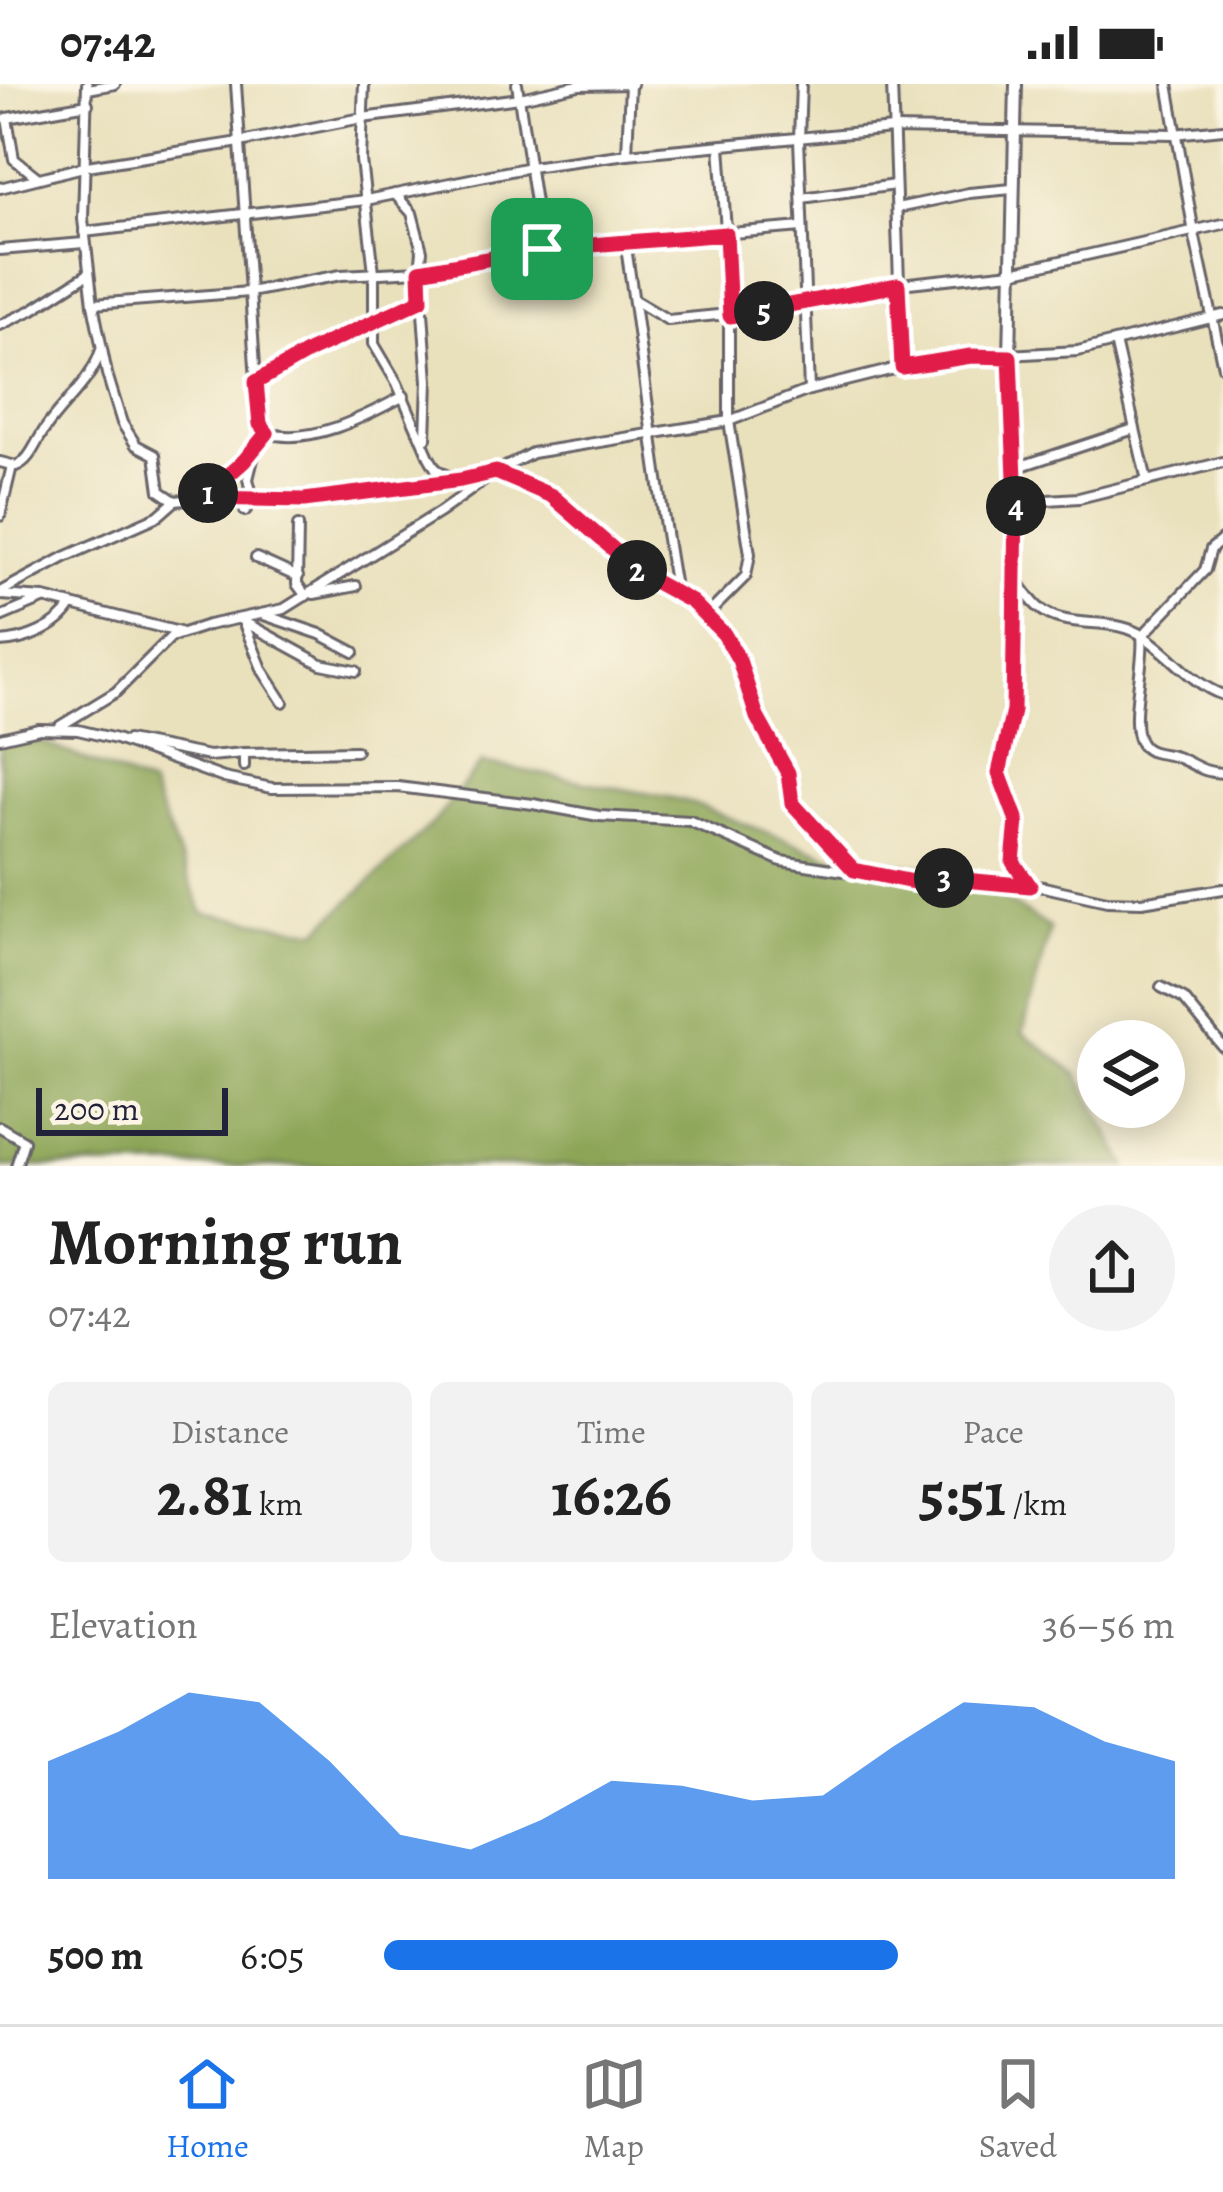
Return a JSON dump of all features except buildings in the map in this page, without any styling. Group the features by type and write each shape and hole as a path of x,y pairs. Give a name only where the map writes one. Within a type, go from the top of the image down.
{"street":[{"path":"115,84 87,86 84,238 88,274 122,423 136,445 154,455 160,491 175,501"},
{"path":"236,84 260,424 267,433 280,436 333,428 404,396"},
{"path":"364,84 361,160 374,272 374,344 404,396 436,469 461,480"},
{"path":"517,84 542,249"},
{"path":"0,188 86,166 579,85 631,84 627,154"},
{"path":"801,84 809,390"},
{"path":"892,84 902,367"},
{"path":"1016,84 1010,357 1016,502 1013,711 999,773 1017,821 1013,862 1030,886"},
{"path":"1168,84 1193,233 1223,367"},
{"path":"40,178 14,160 8,118 88,104"},
{"path":"0,250 366,200 530,167 627,154 893,130 1174,134 1223,129"},
{"path":"708,614 738,586 749,565 729,421 730,316 721,146"},
{"path":"802,198 895,185"},
{"path":"897,208 969,193 1012,190"},
{"path":"395,194 416,222 422,251 426,446"},
{"path":"635,301 668,320 730,316 898,285 1012,272 1223,224"},
{"path":"93,304 249,292 374,272 420,271 542,249 802,227"},
{"path":"625,241 676,595"},
{"path":"0,325 88,274"},
{"path":"256,382 421,300"},
{"path":"0,738 64,725 116,692 161,644 181,633 284,609 532,453 729,421 809,390 902,367 971,356 1078,351 1223,314"},
{"path":"1115,342 1147,481"},
{"path":"0,462 12,466 25,462 45,429 74,399 102,349"},
{"path":"1015,468 1134,429"},
{"path":"202,498 267,433"},
{"path":"245,512 253,499 248,479 256,447"},
{"path":"1016,502 1079,498 1223,461"},
{"path":"0,516 12,466"},
{"path":"0,594 64,557 158,516 175,501 304,500 496,472 552,496 644,576 708,614 739,660 757,717 788,773 792,803 854,870"},
{"path":"298,526 297,584 306,595"},
{"path":"1142,636 1205,570 1211,549 1223,539"},
{"path":"256,558 298,577"},
{"path":"1012,574 1040,610 1078,623 1114,623 1142,636 1205,689 1223,695"},
{"path":"306,595 356,586"},
{"path":"0,594 44,598 181,633"},
{"path":"0,617 44,598"},
{"path":"26,638 58,622 71,606"},
{"path":"263,614 354,652"},
{"path":"241,620 321,664 356,671"},
{"path":"241,620 256,644 262,670 283,703"},
{"path":"0,642 50,632 58,635"},
{"path":"1142,636 1145,656 1136,732 1142,746 1209,773 1223,773"},
{"path":"39,729 78,730 116,739 224,778 272,788 398,788 599,816 673,818 710,827 781,860 913,882 943,878 1030,886 1108,902 1223,890"},
{"path":"116,739 169,745 209,756 356,751"},
{"path":"244,753 244,766"},
{"path":"1161,987 1184,998 1223,1047"},
{"path":"0,1127 24,1142 16,1166"}],"green space":[{"path":"42,742 150,786 203,913 317,931 435,821 481,763 683,800 828,856 960,871 1050,928 1023,1033 1077,1074 1077,1128 1106,1128 1127,1166 0,1166 0,743"}],"route":[{"path":"726,234 730,316 898,285 902,367 971,356 1010,357 1016,502 1013,711 999,773 1017,821 1013,862 1030,886 943,878 913,882 854,870 792,803 788,773 757,717 739,660 708,614 644,576 552,496 496,472 304,500 202,498 267,433 260,424 256,382 310,351 421,300 420,271 542,249 726,234"}]}
